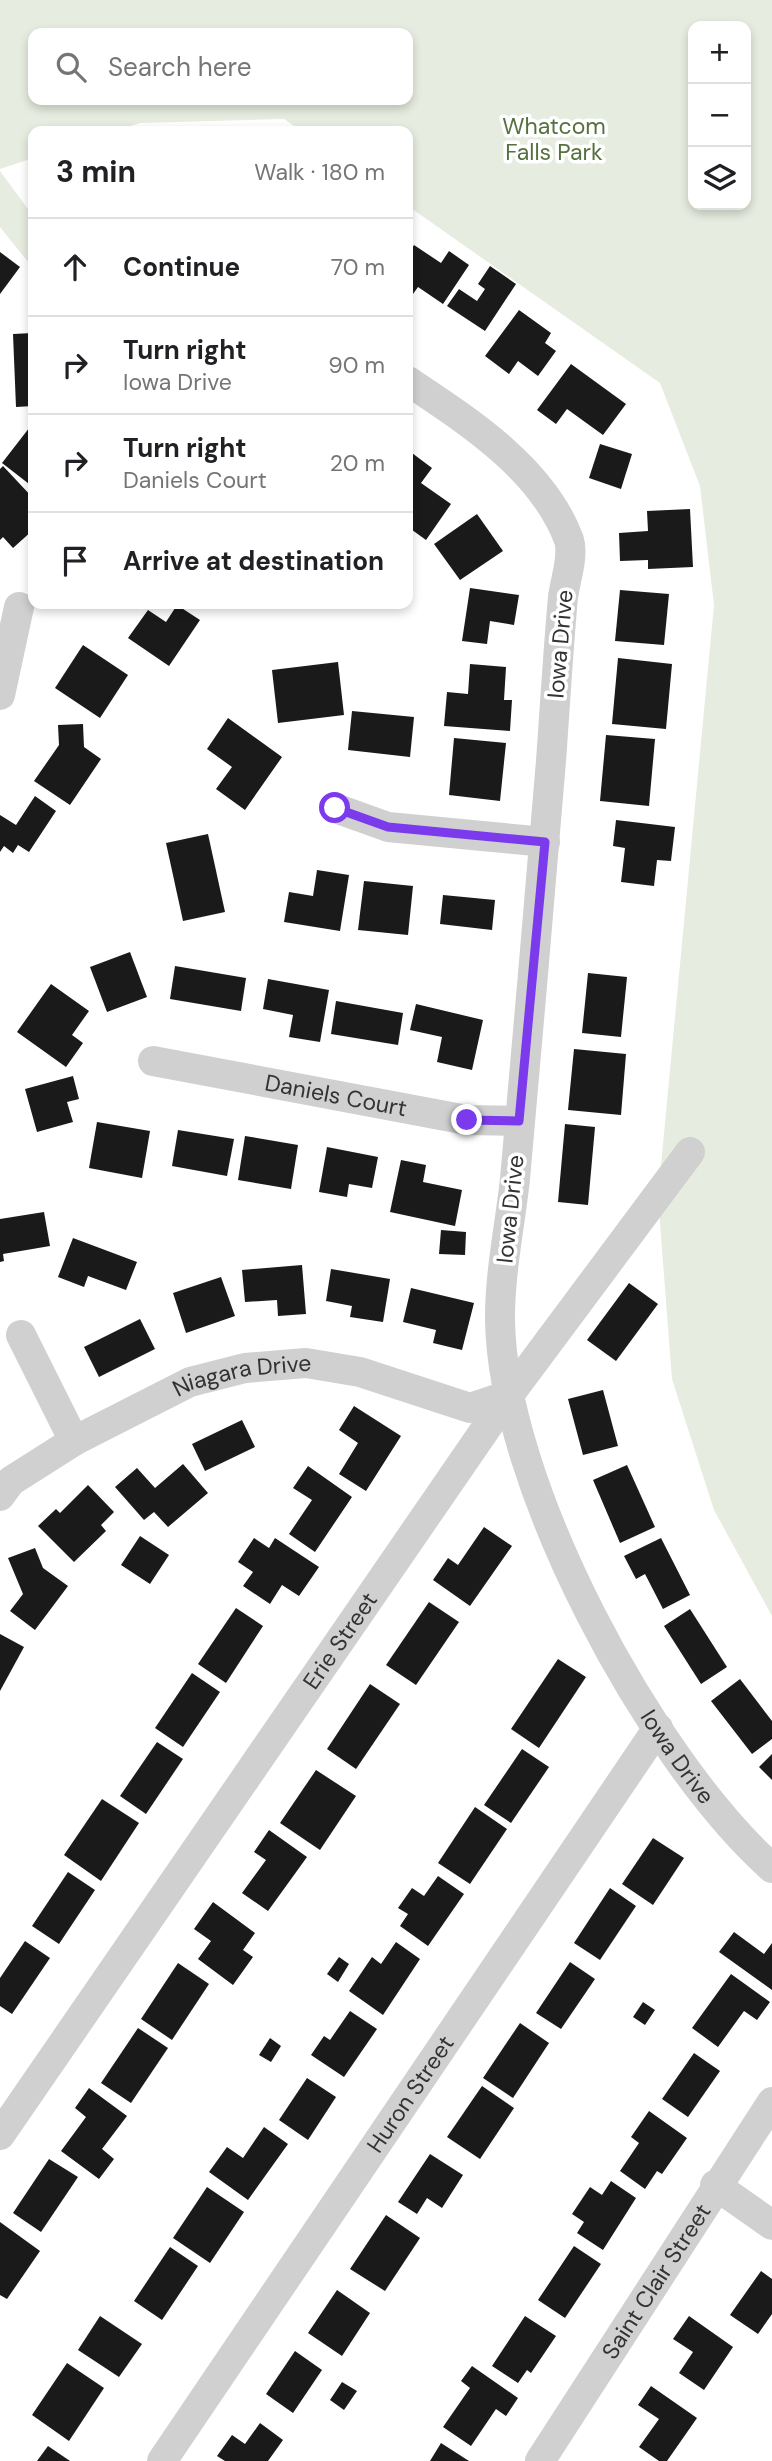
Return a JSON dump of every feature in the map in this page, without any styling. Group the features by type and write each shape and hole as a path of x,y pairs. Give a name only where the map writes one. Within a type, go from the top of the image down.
{"street":[{"name":"Iowa Drive","path":"413,385 495,445 542,491 571,544 564,592 545,842 500,1320 509,1395 550,1528 627,1680 714,1806 772,1868"},
{"path":"0,695 21,604"},
{"path":"335,808 388,827 545,842"},
{"name":"Daniels Court","path":"153,1061 467,1120 519,1121"},
{"name":"Erie Street","path":"0,2135 509,1395 690,1152"},
{"path":"21,1335 74,1441"},
{"name":"Niagara Drive","path":"0,1496 11,1481 74,1441 190,1382 244,1368 306,1363 360,1372 470,1408 509,1395"},
{"name":"Huron Street","path":"162,2461 658,1728"},
{"name":"Saint Clair Street","path":"540,2461 715,2185 772,2102"},
{"path":"715,2185 772,2225"}],"green space":[{"name":"Whatcom Falls Park","path":"0,0 772,0 772,1616 714,1510 672,1379 658,1197 714,605 700,486 660,383 413,210 413,126 294,126 284,119 140,123 130,126 28,126 28,160 0,169"},
{"path":"0,171 28,209 28,262 0,227"}],"building":[{"path":"413,247 441,263 449,251 469,265 443,304 418,287 413,294"},
{"path":"0,252 20,267 0,294"},
{"path":"490,266 516,284 485,331 447,306 459,289 477,301 485,289 478,284"},
{"path":"519,310 551,333 545,343 556,351 538,376 518,361 509,374 485,356"},
{"path":"28,333 28,406 16,407 13,334"},
{"path":"571,364 626,404 603,435 567,409 556,424 537,410"},
{"path":"28,429 28,483 2,463"},
{"path":"600,444 632,454 621,489 589,478"},
{"path":"413,454 432,468 421,483 451,504 426,540 413,531"},
{"path":"3,466 28,493 28,534 13,548 3,537 0,540 0,469"},
{"path":"690,509 693,567 648,569 648,560 620,561 619,533 648,531 647,511"},
{"path":"477,514 503,551 460,580 434,544"},
{"path":"470,588 519,595 514,625 490,621 487,644 462,641"},
{"path":"620,590 669,594 664,645 615,641"},
{"path":"174,609 183,609 200,620 169,666 128,638 148,610 166,622"},
{"path":"83,645 128,675 100,718 55,688"},
{"path":"618,658 672,664 666,729 612,724"},
{"path":"338,662 344,715 278,723 272,670"},
{"path":"470,664 506,667 504,700 512,700 510,731 444,726 447,692 468,694"},
{"path":"352,711 414,717 410,757 348,750"},
{"path":"228,718 282,757 245,810 216,789 232,767 207,749"},
{"path":"83,724 84,747 101,759 70,805 34,781 59,745 58,725"},
{"path":"606,735 655,739 649,806 600,801"},
{"path":"454,738 506,743 500,801 449,795"},
{"path":"35,796 56,811 29,852 18,845 13,853 4,846 0,852 0,815 16,825"},
{"path":"616,820 675,827 671,861 657,860 654,886 621,882 625,848 613,846"},
{"path":"208,834 225,912 183,921 166,843"},
{"path":"317,870 349,875 340,931 284,922 289,892 313,896"},
{"path":"364,881 413,886 408,935 358,930"},
{"path":"443,895 495,900 492,930 440,924"},
{"path":"130,952 147,997 107,1012 90,967"},
{"path":"175,966 246,978 241,1011 170,999"},
{"path":"588,973 627,977 621,1037 582,1033"},
{"path":"268,979 329,990 320,1042 289,1037 293,1015 263,1009"},
{"path":"51,984 89,1011 72,1035 83,1043 66,1067 17,1032"},
{"path":"336,1001 403,1013 398,1045 331,1034"},
{"path":"416,1004 483,1020 472,1070 437,1062 442,1037 410,1030"},
{"path":"574,1049 626,1054 621,1115 568,1110"},
{"path":"73,1076 79,1099 67,1102 73,1122 37,1132 25,1089"},
{"path":"97,1122 150,1131 142,1178 89,1168"},
{"path":"565,1124 595,1127 588,1205 558,1202"},
{"path":"178,1130 234,1139 227,1176 172,1166"},
{"path":"245,1136 298,1145 291,1189 238,1180"},
{"path":"327,1147 378,1157 372,1188 349,1184 347,1197 319,1192"},
{"path":"401,1160 426,1165 423,1182 462,1190 455,1226 390,1212"},
{"path":"44,1212 50,1246 3,1254 4,1261 0,1262 0,1219"},
{"path":"441,1230 466,1232 465,1255 439,1254"},
{"path":"73,1238 137,1262 126,1290 88,1276 84,1287 58,1277"},
{"path":"302,1265 306,1314 278,1316 277,1300 245,1302 242,1270"},
{"path":"331,1269 390,1279 383,1322 350,1317 352,1306 326,1301"},
{"path":"221,1277 235,1316 186,1333 173,1293"},
{"path":"629,1283 658,1304 616,1361 587,1340"},
{"path":"411,1288 474,1303 462,1350 433,1343 436,1330 403,1322"},
{"path":"140,1319 155,1349 99,1377 84,1347"},
{"path":"603,1390 618,1446 583,1455 568,1399"},
{"path":"354,1406 401,1436 366,1491 339,1474 358,1443 339,1430"},
{"path":"242,1420 255,1447 205,1471 192,1444"},
{"path":"183,1464 208,1493 168,1527 154,1512 144,1520 115,1487 137,1468 155,1488"},
{"path":"627,1465 655,1527 620,1543 593,1480"},
{"path":"308,1466 352,1497 315,1552 289,1534 312,1500 293,1488"},
{"path":"88,1485 114,1512 101,1525 106,1531 74,1562 38,1526 56,1509 60,1513"},
{"path":"484,1527 512,1546 470,1606 433,1580 448,1558 458,1565"},
{"path":"140,1536 169,1555 150,1584 121,1565"},
{"path":"254,1538 269,1548 275,1538 319,1567 299,1596 282,1585 270,1604 243,1586 253,1572 238,1562"},
{"path":"661,1538 690,1595 663,1609 645,1574 636,1579 624,1556"},
{"path":"35,1548 43,1568 68,1586 35,1630 10,1611 23,1594 8,1558"},
{"path":"429,1602 459,1622 416,1685 386,1665"},
{"path":"236,1608 263,1626 226,1683 198,1664"},
{"path":"690,1609 727,1667 701,1684 664,1626"},
{"path":"0,1634 24,1647 0,1691"},
{"path":"558,1659 586,1677 539,1748 511,1729"},
{"path":"192,1673 220,1692 183,1747 155,1728"},
{"path":"740,1679 772,1721 772,1739 752,1754 711,1701"},
{"path":"370,1684 400,1704 356,1769 327,1749"},
{"path":"157,1742 183,1759 146,1814 120,1796"},
{"path":"522,1749 549,1767 511,1823 484,1805"},
{"path":"772,1754 772,1780 759,1767"},
{"path":"316,1770 356,1796 320,1850 280,1823"},
{"path":"102,1799 139,1823 101,1881 64,1855"},
{"path":"475,1807 507,1829 470,1884 438,1863"},
{"path":"269,1830 307,1857 268,1911 242,1893 266,1860 254,1852"},
{"path":"653,1838 684,1858 653,1905 622,1884"},
{"path":"68,1872 95,1890 59,1944 32,1926"},
{"path":"438,1876 464,1894 428,1946 400,1926 408,1914 398,1908 412,1888 424,1896"},
{"path":"610,1888 636,1906 600,1960 574,1943"},
{"path":"213,1902 255,1933 243,1950 253,1957 233,1985 198,1959 211,1941 194,1929"},
{"path":"734,1932 764,1954 772,1943 772,1990 719,1952"},
{"path":"25,1941 50,1958 12,2014 0,2006 0,1978"},
{"path":"396,1942 420,1959 383,2015 349,1991 372,1957 381,1964"},
{"path":"339,1957 349,1964 338,1982 327,1974"},
{"path":"570,1962 595,1979 561,2029 536,2013"},
{"path":"178,1963 209,1984 172,2040 141,2019"},
{"path":"731,1974 770,2002 757,2020 744,2011 718,2047 692,2028"},
{"path":"643,2002 655,2010 645,2025 633,2017"},
{"path":"350,2011 377,2029 344,2077 311,2055 324,2036 330,2040"},
{"path":"520,2023 549,2043 513,2098 483,2078"},
{"path":"138,2028 168,2048 131,2103 101,2083"},
{"path":"270,2038 281,2046 271,2062 259,2055"},
{"path":"694,2053 720,2071 688,2117 662,2099"},
{"path":"307,2078 336,2097 308,2140 279,2120"},
{"path":"482,2086 514,2108 480,2159 447,2137"},
{"path":"89,2088 127,2116 102,2149 114,2159 99,2179 61,2151 86,2117 75,2108"},
{"path":"649,2111 687,2138 662,2174 657,2171 645,2189 620,2171 639,2143 631,2137"},
{"path":"264,2127 288,2144 248,2200 209,2172 227,2147 243,2158"},
{"path":"430,2154 463,2175 442,2208 427,2198 417,2214 398,2202"},
{"path":"49,2159 78,2177 41,2232 13,2213"},
{"path":"611,2181 636,2198 603,2250 577,2233 584,2222 572,2214 590,2187 602,2195"},
{"path":"207,2187 244,2212 210,2263 173,2238"},
{"path":"386,2215 420,2238 385,2291 350,2269"},
{"path":"0,2222 40,2251 7,2299 0,2295"},
{"path":"574,2246 601,2264 565,2318 538,2300"},
{"path":"170,2247 198,2266 162,2320 134,2301"},
{"path":"761,2271 772,2279 772,2314 758,2334 730,2315"},
{"path":"337,2290 370,2313 342,2356 308,2333"},
{"path":"100,2316 142,2344 119,2377 78,2350"},
{"path":"525,2316 556,2336 531,2373 527,2370 518,2383 492,2366"},
{"path":"689,2316 733,2347 704,2390 679,2373 693,2352 673,2339"},
{"path":"295,2351 322,2370 293,2413 266,2394"},
{"path":"67,2363 104,2388 69,2441 32,2415"},
{"path":"472,2366 518,2398 506,2416 496,2409 471,2446 443,2427 470,2388 461,2381"},
{"path":"342,2382 357,2391 344,2410 330,2400"},
{"path":"651,2386 697,2418 667,2461 659,2461 639,2447 659,2419 638,2405"},
{"path":"260,2423 283,2440 268,2461 225,2461 217,2456 232,2435 245,2444"},
{"path":"441,2443 469,2461 430,2461"},
{"path":"48,2446 70,2461 37,2461"}],"route":[{"path":"335,808 388,827 545,842 519,1121 467,1120"}]}
